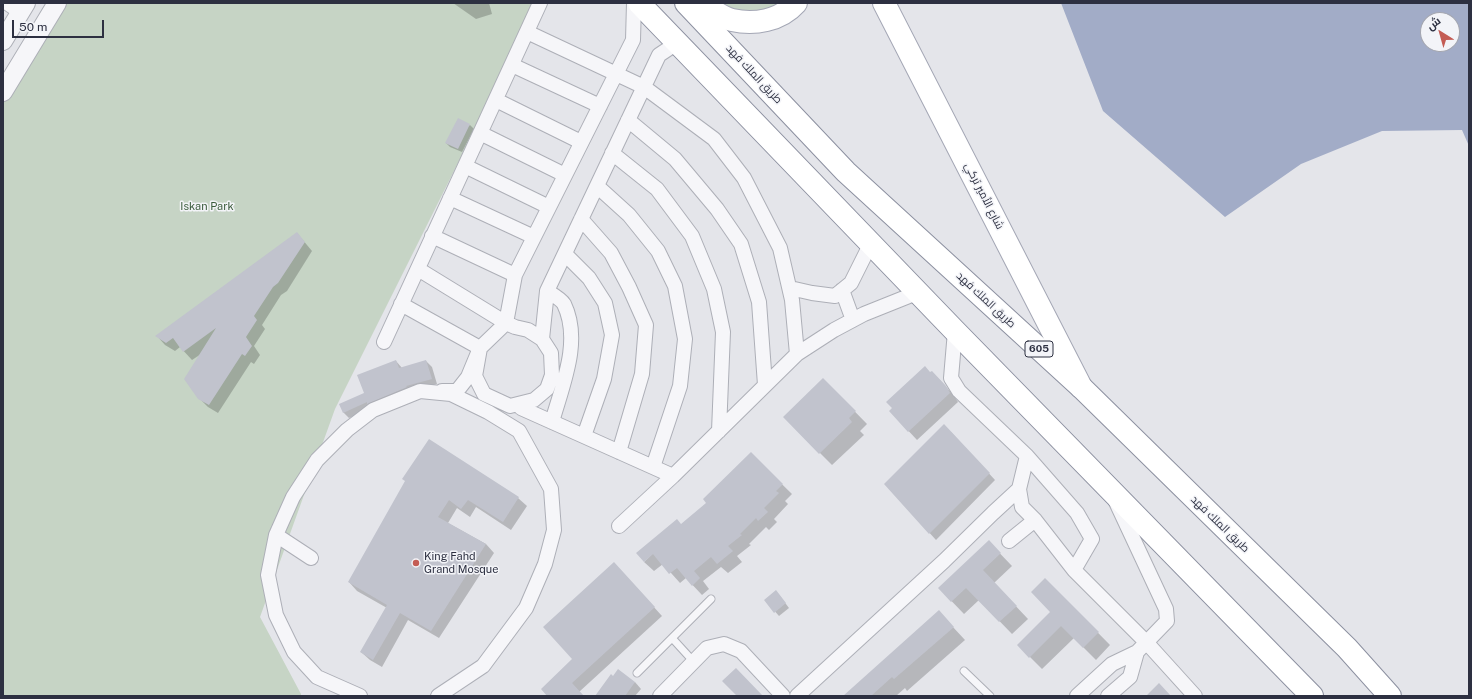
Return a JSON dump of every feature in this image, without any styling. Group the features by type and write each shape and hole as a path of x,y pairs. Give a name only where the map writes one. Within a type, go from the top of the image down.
{"main road":[{"path":"639,3 872,243 955,331 1312,696"},
{"name":"طريق الملك فهد","path":"686,3 846,172 1083,390 1347,648 1390,696"},
{"path":"702,3 730,20 752,23 774,18 789,10 796,3"},
{"name":"شارع الأمير تركي","path":"884,3 1083,390"},
{"path":"785,154 801,164 812,161 815,152 802,137 802,126"},
{"path":"830,200 821,188 817,177 820,169 828,164 846,172"}],"street":[{"path":"3,92 57,3"},
{"path":"384,342 540,3"},
{"path":"429,392 457,391 468,377 480,348 506,323 515,275 633,40 634,3"},
{"path":"3,40 18,6"},
{"path":"527,32 644,87 714,139 744,178 780,248 792,300 797,354"},
{"path":"542,339 548,290 659,55 677,43"},
{"path":"512,64 600,106"},
{"path":"496,100 582,142"},
{"path":"628,120 675,159 717,209 741,244 759,302 765,385"},
{"path":"480,133 565,175"},
{"path":"612,153 657,189 692,236 714,289 723,332 719,431"},
{"path":"465,166 549,208"},
{"path":"597,186 629,215 658,251 675,286 685,339 680,386 653,467"},
{"path":"450,198 534,237"},
{"path":"581,219 611,253 629,287 646,325 642,374 619,452"},
{"path":"432,236 515,275"},
{"path":"790,288 835,296 851,284 872,243"},
{"path":"565,254 589,278 605,303 612,335 604,379 584,436"},
{"path":"418,269 506,323 528,330 542,339 551,353 552,375 547,389 534,400 521,408"},
{"path":"548,290 564,303 571,326 571,353 552,422"},
{"path":"842,290 853,320"},
{"path":"619,526 673,476 797,354 834,330 853,320 919,292"},
{"path":"401,304 480,348"},
{"path":"955,331 952,378 959,391 971,404 1028,456 1077,513 1092,539 1074,570"},
{"path":"480,348 475,376 484,394 510,406 534,400"},
{"path":"360,696 330,690 294,652 276,615 268,575 276,535 293,498 317,460 347,430 373,410 420,391 452,394 488,412 518,431 551,490 554,530 545,564 526,608 483,666 438,696"},
{"path":"521,408 673,476"},
{"path":"518,431 521,408"},
{"path":"1028,456 1020,489 1022,507 1035,520 1074,570 1142,648 1195,696"},
{"path":"797,696 944,561 992,513 1020,489"},
{"path":"1108,696 1130,677 1142,648 1166,621 1166,609 1111,490"},
{"path":"1009,541 1035,520"},
{"path":"276,535 311,558"},
{"path":"660,696 707,648 724,644 741,652 783,696"},
{"path":"1077,696 1112,664 1142,648"}],"lane":[{"path":"637,672 711,599"},
{"path":"672,638 693,661"},
{"path":"964,671 990,696"}],"green space":[{"name":"Iskan Park","path":"62,3 538,3 335,409 260,617 301,696 3,696 3,100"},
{"path":"724,3 783,3 768,10 751,11 739,10"}],"water":[{"path":"1061,3 1469,3 1469,146 1462,130 1382,131 1301,164 1225,217 1103,111"}],"building":[{"path":"458,118 470,124 458,149 445,143"},
{"path":"297,232 305,242 254,316 257,320 246,337 252,346 245,356 242,354 209,405 198,399 184,379 216,328 183,352 173,338 166,343 155,336"},
{"path":"396,360 399,368 426,360 432,379 406,386 407,387 343,413 339,404 364,393 357,375"},
{"path":"925,366 930,372 932,371 946,386 950,393 908,432 889,411 892,408 886,402"},
{"path":"823,378 856,411 849,418 852,422 819,454 783,417"},
{"path":"944,424 990,473 929,534 884,484"},
{"name":"King Fahd Grand Mosque","path":"429,439 519,497 503,522 468,500 461,509 449,500 438,517 486,544 431,631 400,613 373,660 360,652 387,605 348,582 405,481 402,479"},
{"path":"751,452 783,484 776,491 779,493 764,508 768,512 758,521 756,518 740,534 742,535 728,546 733,551 717,564 711,557 694,571 700,578 692,586 677,568 669,574 653,554 644,562 636,553 677,519 681,524 706,503 703,499"},
{"path":"989,540 1001,553 983,570 1017,606 999,622 966,588 951,602 938,588"},
{"path":"614,562 655,607 572,683 584,696 547,696 541,689 572,659 543,627"},
{"path":"1045,578 1099,632 1083,648 1061,626 1029,658 1017,645 1050,612 1031,592"},
{"path":"776,590 786,603 774,613 764,600"},
{"path":"939,610 954,627 894,679 892,677 871,696 843,696"},
{"path":"736,668 763,696 737,696 722,681"},
{"path":"618,669 635,682 625,696 595,696 611,674 613,676"},
{"path":"1159,683 1171,696 1146,696"}],"place":[{"name":"King Fahd Grand Mosque","path":"416,563"}]}
